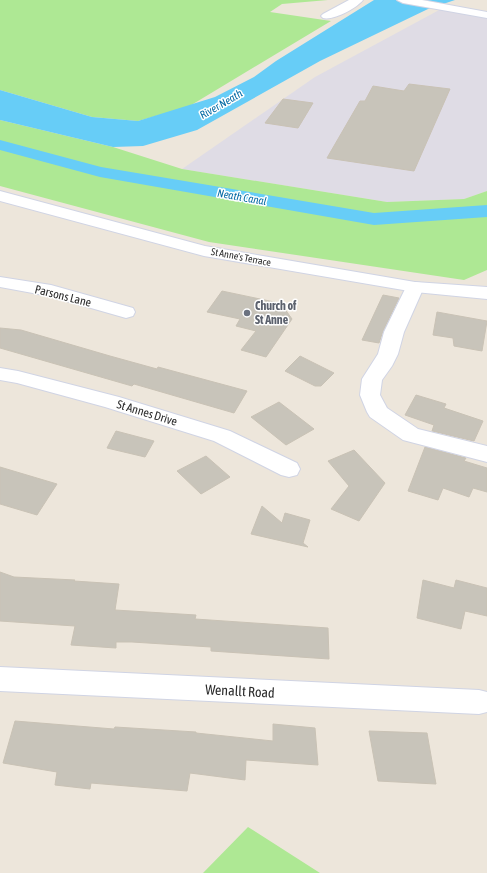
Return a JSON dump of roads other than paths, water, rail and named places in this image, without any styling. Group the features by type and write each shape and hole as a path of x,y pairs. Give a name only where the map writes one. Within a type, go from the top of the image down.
{"street":[{"path":"328,16 357,0"},
{"path":"403,0 487,15"},
{"name":"St Anne's Terrace","path":"0,196 204,250 310,270 415,287 487,293"},
{"name":"Parsons Lane","path":"0,282 51,291 126,312"},
{"path":"415,287 394,332 388,354 382,366 372,379 370,395 378,412 411,435 487,454"},
{"name":"St Annes Drive","path":"0,374 18,377 112,402 222,436 289,469"},
{"name":"Wenallt Road","path":"0,679 479,702"}],"water":[{"name":"River Neath","path":"374,0 455,0 428,9 320,61 197,130 143,146 113,147 0,120 0,90 92,117 138,121 215,97 254,77 276,61"}],"waterway":[{"name":"Neath Canal","path":"0,145 100,172 374,219 487,211"}],"place":[{"name":"Church of St Anne","path":"247,313"}]}
